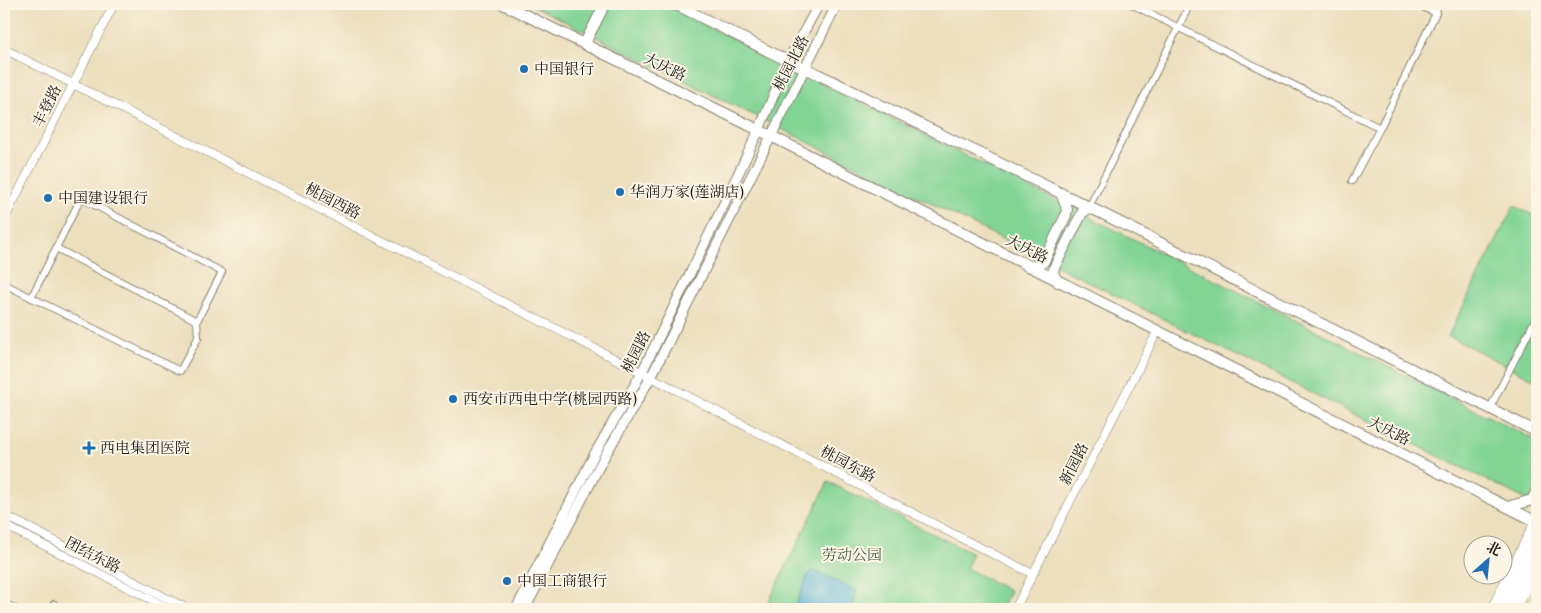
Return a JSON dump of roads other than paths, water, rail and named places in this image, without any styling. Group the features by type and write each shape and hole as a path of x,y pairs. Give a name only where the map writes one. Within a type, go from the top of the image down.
{"main road":[{"name":"大庆路","path":"503,4 771,136 1536,522"},
{"path":"575,40 583,38 600,4"},
{"path":"590,47 587,44 587,39 604,4"},
{"path":"675,4 788,61 1092,208 1537,432"},
{"name":"桃园北路","path":"759,130 788,61 819,4"},
{"name":"桃园北路","path":"771,136 837,4"},
{"name":"桃园路","path":"516,609 594,455 647,374 759,130"},
{"name":"桃园路","path":"525,609 771,136"},
{"path":"1026,266 1040,265 1044,262 1067,209 1061,193"},
{"path":"1058,282 1053,273 1054,268 1082,213 1092,208"},
{"path":"1507,507 1532,500 1537,490"},
{"path":"1499,609 1537,533"},
{"path":"1509,609 1537,553"}],"street":[{"name":"丰登路","path":"4,220 114,4"},
{"path":"1131,4 1380,128"},
{"path":"1092,208 1190,4"},
{"path":"1416,4 1436,13"},
{"path":"1352,181 1436,13 1438,4"},
{"name":"桃园西路","path":"4,49 647,374"},
{"path":"4,284 31,298 180,371 198,338 196,322 222,272 81,198 31,298"},
{"path":"56,248 196,322"},
{"path":"1490,408 1537,316"},
{"name":"新园路","path":"1015,609 1158,332"},
{"name":"桃园东路","path":"647,374 1033,574"},
{"path":"4,515 188,609"},
{"path":"1491,609 1536,522"},
{"name":"团结东路","path":"4,525 170,609"},
{"path":"1516,609 1537,567"},
{"path":"4,603 16,609"}],"water":[{"path":"813,570 857,591 852,609 794,609 807,577"}],"place":[{"name":"中国银行","path":"524,69"},
{"name":"华润万家(莲湖店)","path":"620,192"},
{"name":"中国建设银行","path":"48,198"},
{"name":"西安市西电中学(桃园西路)","path":"453,399"},
{"name":"西电集团医院","path":"89,448"},
{"name":"中国工商银行","path":"507,581"}],"park label":[{"name":"劳动公园","path":"852,555"}]}
